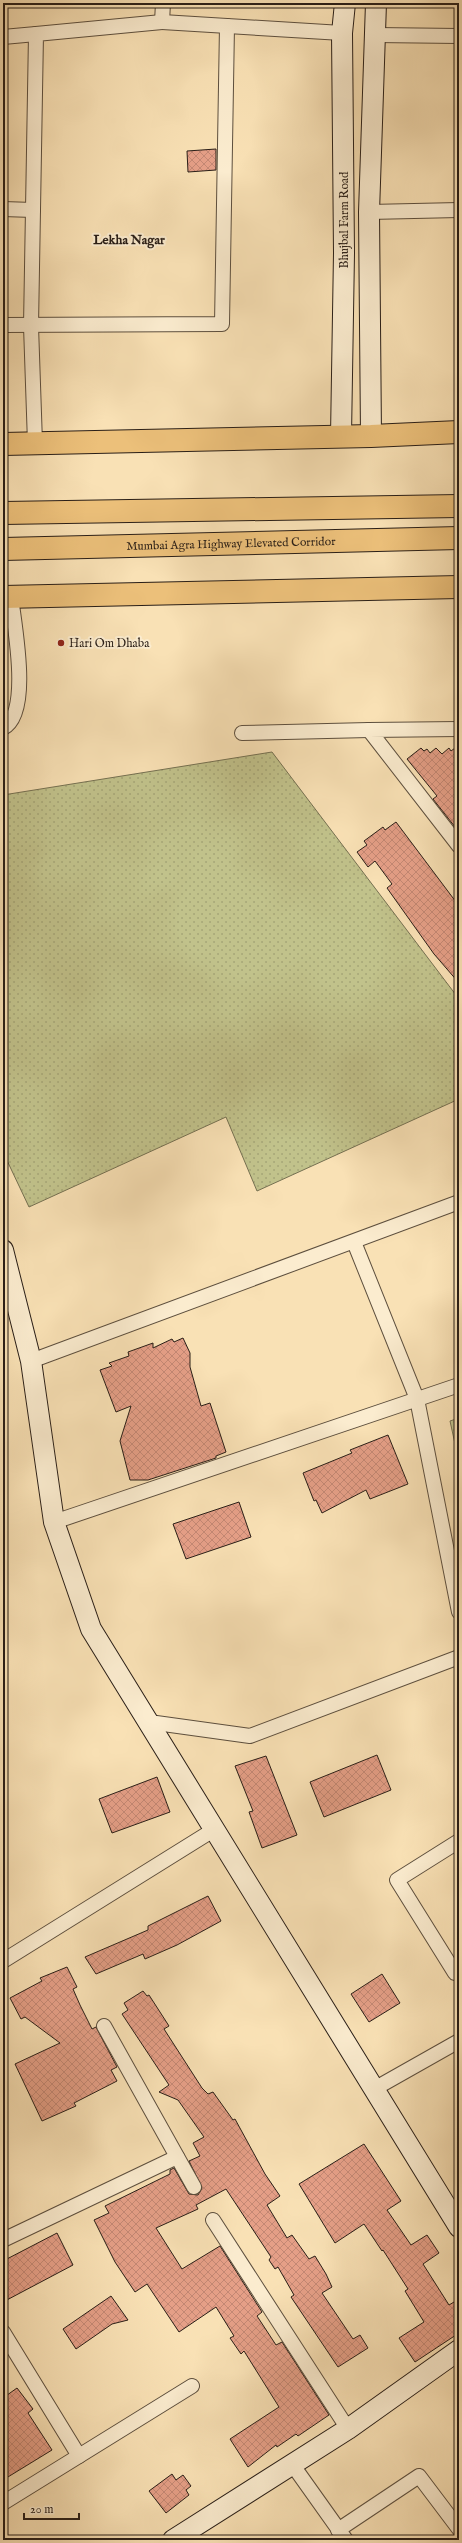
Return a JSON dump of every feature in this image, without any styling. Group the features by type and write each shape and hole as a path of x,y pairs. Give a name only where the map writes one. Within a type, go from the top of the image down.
{"main road":[{"path":"3,444 371,436 459,432"},
{"path":"3,513 459,506"},
{"name":"Mumbai Agra Highway Elevated Corridor","path":"3,549 459,538"},
{"path":"7,597 459,587"}],"street":[{"path":"162,22 163,3"},
{"name":"Bhujbal Farm Road","path":"342,436 344,253 342,34 344,3"},
{"path":"371,436 369,212 376,3"},
{"path":"3,37 162,22 342,34"},
{"path":"3,324 31,326 222,324 227,26"},
{"path":"34,443 31,326 36,34"},
{"path":"375,35 459,36"},
{"path":"3,209 33,210"},
{"path":"369,212 459,210"},
{"path":"3,728 16,710 20,687 7,597"},
{"path":"242,733 459,729"},
{"path":"369,730 459,846"},
{"path":"31,1361 459,1202"},
{"path":"354,1242 417,1399 459,1612"},
{"path":"3,1250 31,1361 54,1522 92,1629 459,2227"},
{"path":"54,1522 459,1385"},
{"path":"149,1722 250,1736 459,1657"},
{"path":"3,1961 215,1829"},
{"path":"458,1975 397,1880 459,1841"},
{"path":"104,2026 194,2187"},
{"path":"374,2089 459,2041"},
{"path":"3,2240 177,2157"},
{"path":"213,2220 348,2429"},
{"path":"3,2332 79,2456"},
{"path":"173,2540 348,2429 459,2350"},
{"path":"3,2503 192,2386"},
{"path":"292,2464 342,2535 420,2476 459,2529"}],"green space":[{"path":"272,752 459,999 459,1099 257,1191 226,1117 29,1207 3,1152 3,795"},
{"path":"459,1418 459,1462 450,1421"}],"building":[{"path":"216,149 216,170 188,172 187,151"},
{"path":"459,745 459,832 433,799 437,796 407,759 421,748 424,751 427,749 430,753 436,748 442,754 449,748 451,751"},
{"path":"396,822 459,906 459,983 434,954 387,888 392,884 375,861 368,867 357,852 367,845 364,841 383,827 385,830"},
{"path":"183,1338 190,1353 190,1367 201,1406 210,1403 226,1452 216,1456 216,1458 148,1480 130,1480 120,1441 131,1406 116,1412 100,1370 112,1366 109,1363 129,1356 128,1352 153,1343 153,1348 172,1339 174,1342"},
{"path":"388,1435 408,1484 370,1499 366,1490 322,1513 316,1500 314,1501 303,1473 352,1453 350,1450"},
{"path":"239,1502 251,1537 186,1559 173,1524"},
{"path":"377,1755 391,1790 324,1817 310,1782"},
{"path":"266,1756 297,1835 262,1848 249,1812 253,1811 235,1766"},
{"path":"157,1777 170,1812 112,1833 99,1799"},
{"path":"208,1896 221,1921 177,1945 145,1959 143,1954 96,1974 85,1957 148,1930 148,1926"},
{"path":"67,1967 77,1987 73,1989 92,2029 96,2027 117,2067 111,2070 117,2081 74,2103 76,2106 42,2121 15,2064 60,2043 25,2017 21,2019 10,1998 42,1981 40,1978"},
{"path":"382,1974 400,2003 369,2022 351,1994"},
{"path":"143,1991 147,1996 149,1995 169,2026 164,2029 202,2088 208,2094 213,2092 233,2120 235,2119 265,2174 280,2196 267,2205 287,2238 292,2235 309,2259 315,2256 332,2287 322,2293 353,2339 360,2335 368,2348 338,2367 291,2297 294,2295 278,2267 275,2269 269,2260 271,2257 226,2189 196,2205 198,2209 156,2228 182,2269 220,2246 262,2312 257,2316 276,2345 282,2342 329,2415 298,2436 296,2434 277,2447 276,2445 248,2467 230,2439 279,2407 244,2351 241,2354 230,2338 234,2336 216,2307 179,2332 147,2284 135,2292 115,2262 94,2220 109,2213 105,2206 170,2174 170,2170 174,2168 189,2194 198,2195 202,2188 189,2161 200,2156 193,2143 204,2137 178,2100 159,2092 169,2085 122,2014 128,2010 124,2003"},
{"path":"364,2144 401,2201 387,2210 411,2245 427,2235 439,2253 423,2264 449,2305 459,2299 459,2333 415,2362 399,2338 424,2322 405,2291 408,2289 383,2250 382,2251 364,2224 335,2243 299,2184"},
{"path":"57,2233 73,2265 3,2302 3,2261"},
{"path":"111,2296 128,2320 112,2324 76,2349 63,2329"},
{"path":"17,2388 33,2409 28,2413 52,2450 3,2480 3,2398"},
{"path":"172,2474 176,2480 183,2475 191,2486 186,2490 189,2495 166,2513 149,2491"}],"place":[{"name":"Hari Om Dhaba","path":"61,643"}],"district":[{"name":"Lekha Nagar","path":"129,239"}]}
